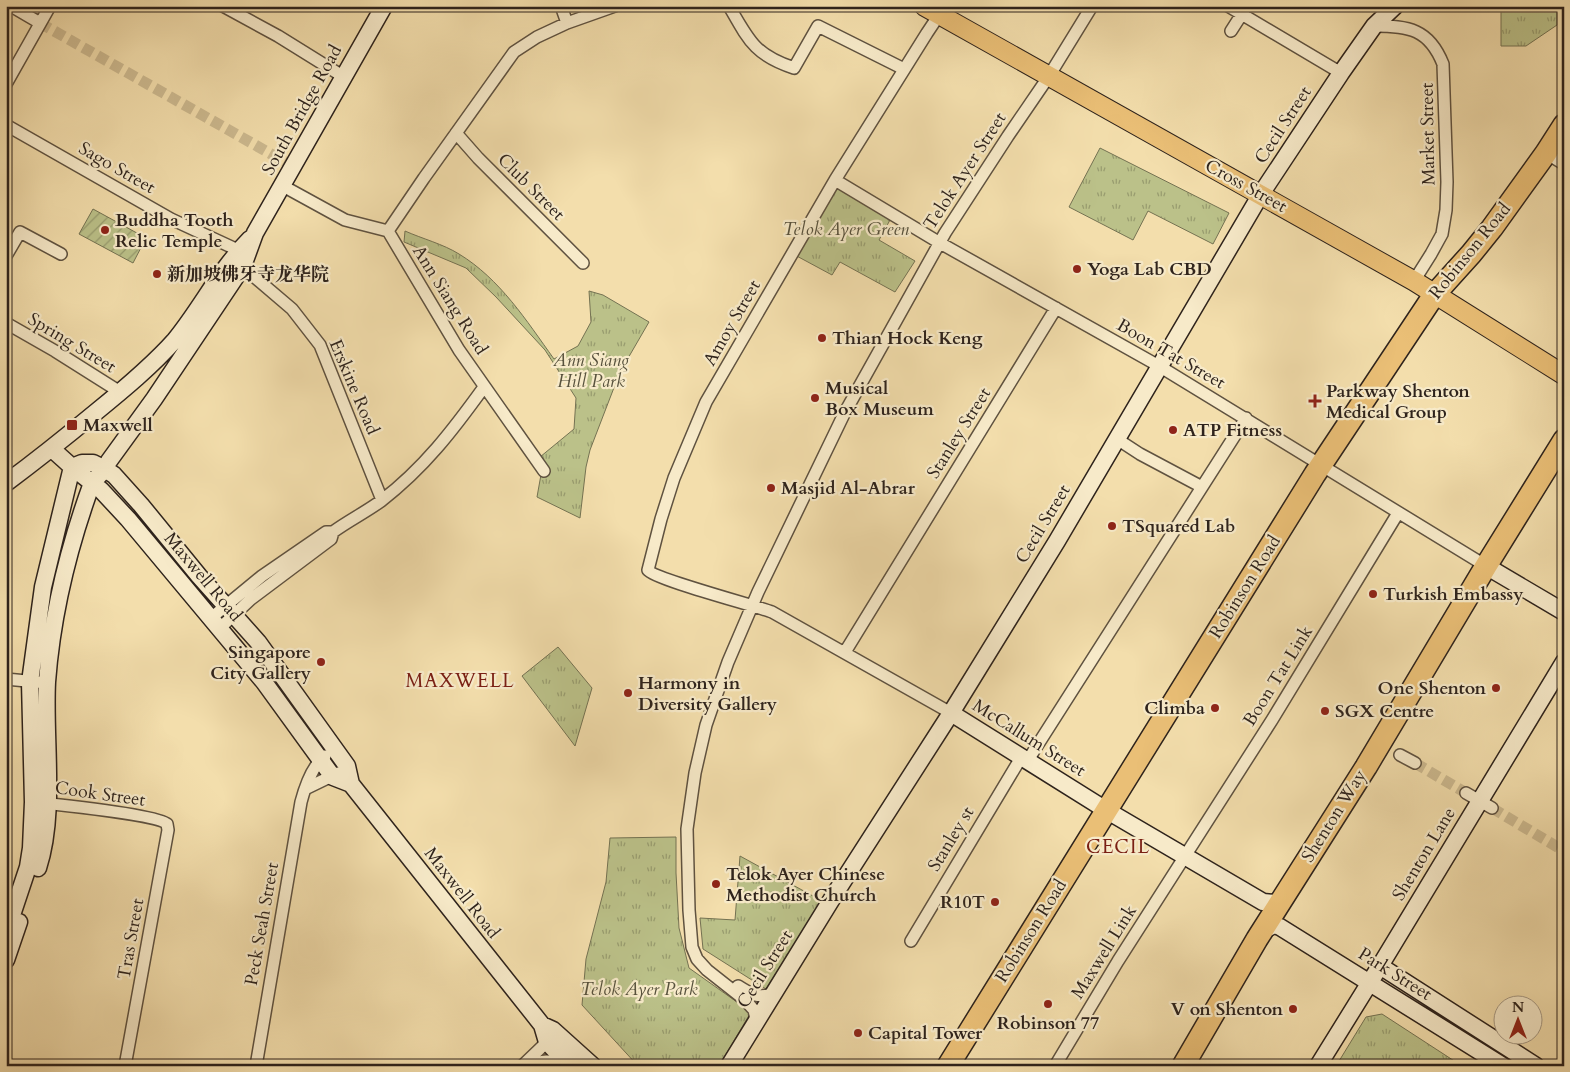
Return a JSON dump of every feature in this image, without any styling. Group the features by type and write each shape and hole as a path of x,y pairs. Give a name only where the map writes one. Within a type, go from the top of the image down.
{"highway":[{"name":"Robinson Road","path":"948,1066 1321,465 1434,295 1555,159 1564,124"},
{"name":"Shenton Way","path":"1183,1066 1282,900 1366,767 1564,440"}],"main road":[{"name":"South Bridge Road","path":"6,483 52,449 120,392 174,340 255,234 384,6"},
{"name":"Cecil Street","path":"729,1066 838,889 951,713 1117,439 1261,194 1374,26 1395,6"},
{"name":"Cross Street","path":"936,9 1049,76 1414,281 1564,375"},
{"name":"South Bridge Road","path":"92,483 106,468 108,461 150,405 238,258"},
{"name":"Maxwell Road","path":"52,449 101,490 128,519 264,682 333,777 350,784 547,1032 569,1066"},
{"path":"6,960 39,863 45,827 40,803 30,682 43,587 72,467 82,463 93,463 106,468"},
{"name":"Maxwell Road","path":"106,468 114,474 199,576 258,642 348,766"},
{"path":"6,932 28,867 33,828 40,803 47,683 57,603 92,483"},
{"path":"1486,566 1564,612"},
{"name":"Shenton Lane","path":"1318,1066 1564,662"},
{"name":"McCallum Street","path":"951,713 1106,810 1263,902 1274,904 1282,900"},
{"path":"348,766 350,784"},
{"name":"Park Street","path":"1264,930 1274,925 1280,926 1503,1066"},
{"name":"Park Street","path":"1380,966 1536,1066"},
{"name":"Maxwell Road","path":"547,1032 593,1066"}],"street":[{"path":"12,6 40,23"},
{"path":"6,84 50,6"},
{"path":"223,6 278,36 344,77"},
{"path":"561,6 567,23"},
{"path":"283,186 345,220 388,231 514,52 537,36 615,6"},
{"path":"729,6 755,47 773,61 794,68 818,26 904,69"},
{"name":"Telok Ayer Street","path":"697,959 692,947 689,922 688,829 692,790 702,738 728,662 743,627 747,603 844,414 940,243 1008,136 1049,76 1092,6"},
{"path":"1228,6 1244,10 1341,73"},
{"name":"Amoy Street","path":"747,603 650,573 648,566 674,478 706,402 834,180 904,69 936,9"},
{"path":"1231,31 1244,10"},
{"name":"Market Street","path":"1374,26 1398,26 1420,32 1437,49 1443,64 1447,182 1446,210 1442,234 1432,254 1414,281"},
{"name":"Sago Street","path":"6,126 238,258"},
{"name":"Club Street","path":"456,133 478,158 583,263"},
{"name":"Boon Tat Street","path":"834,180 940,243 1159,366 1486,566"},
{"name":"Ann Siang Road","path":"388,231 459,350 544,471"},
{"path":"6,256 20,232 61,254"},
{"name":"Erskine Road","path":"238,258 292,309 320,345 382,500"},
{"name":"Stanley Street","path":"845,652 1056,308"},
{"name":"Spring Street","path":"6,323 120,392"},
{"path":"215,623 230,609 331,539 332,532 382,500 428,460 451,433 484,387"},
{"name":"Stanley st","path":"911,940 1025,758 1246,418"},
{"path":"1117,439 1140,454 1202,487"},
{"name":"Boon Tat Link","path":"1185,856 1272,720 1398,513"},
{"name":"McCallum Street","path":"747,603 777,615 951,713"},
{"path":"6,679 47,683"},
{"name":"Peck Seah Street","path":"256,1066 274,951 304,789 320,760 335,750"},
{"path":"1400,755 1415,764"},
{"path":"304,789 333,777 348,766"},
{"name":"Cook Street","path":"40,803 95,809 162,820"},
{"name":"Tras Street","path":"125,1066 168,830 166,822 162,820"},
{"name":"Maxwell Link","path":"1055,1066 1185,856"},
{"path":"697,959 751,994 761,997 773,994"},
{"path":"697,959 707,970 745,1000 754,1010 756,1020"},
{"path":"524,1066 547,1032"},
{"path":"524,1066 551,1060 560,1061 569,1066"}],"green space":[{"path":"1501,6 1557,6 1557,25 1526,46 1501,46"},
{"path":"1100,148 1229,213 1213,244 1148,211 1133,240 1069,207"},
{"name":"Telok Ayer Green","path":"835,180 890,220 879,240 915,261 895,292 840,262 832,275 793,254"},
{"path":"93,209 146,238 133,263 79,234"},
{"name":"Ann Siang Hill Park","path":"405,231 453,250 487,275 511,301 554,359 578,346 591,322 589,291 603,295 649,322 620,372 590,450 580,518 537,497 542,469 540,457 574,429 576,398 545,350 496,297 466,268 404,242"},
{"path":"558,647 592,688 575,746 522,676"},
{"name":"Telok Ayer Park","path":"676,837 679,928 689,968 751,1012 719,1066 638,1066 582,1005 586,959 606,882 610,838"},
{"path":"740,856 822,901 766,989 703,949 700,918 735,920"},
{"path":"1382,1014 1462,1066 1336,1066 1366,1017"}],"tunnel":[{"path":"40,23 294,167"},
{"path":"1415,763 1466,793"},
{"path":"1492,808 1564,851"}],"place":[{"name":"Buddha Tooth Relic Temple","path":"105,230"},
{"name":"Yoga Lab CBD","path":"1077,269"},
{"name":"新加坡佛牙寺龙华院","path":"157,274"},
{"name":"Thian Hock Keng","path":"822,338"},
{"name":"Musical Box Museum","path":"815,398"},
{"name":"Parkway Shenton Medical Group","path":"1315,401"},
{"name":"Maxwell","path":"72,425"},
{"name":"ATP Fitness","path":"1173,430"},
{"name":"Masjid Al-Abrar","path":"771,488"},
{"name":"TSquared Lab","path":"1112,526"},
{"name":"Turkish Embassy","path":"1373,594"},
{"name":"Singapore City Gallery","path":"321,662"},
{"name":"One Shenton","path":"1496,688"},
{"name":"Harmony in Diversity Gallery","path":"628,693"},
{"name":"Climba","path":"1215,708"},
{"name":"SGX Centre","path":"1325,711"},
{"name":"Telok Ayer Chinese Methodist Church","path":"716,884"},
{"name":"R10T","path":"995,902"},
{"name":"Robinson 77","path":"1048,1004"},
{"name":"V on Shenton","path":"1293,1009"},
{"name":"Capital Tower","path":"858,1033"}],"district":[{"name":"MAXWELL","path":"460,681"},
{"name":"CECIL","path":"1118,847"}]}
